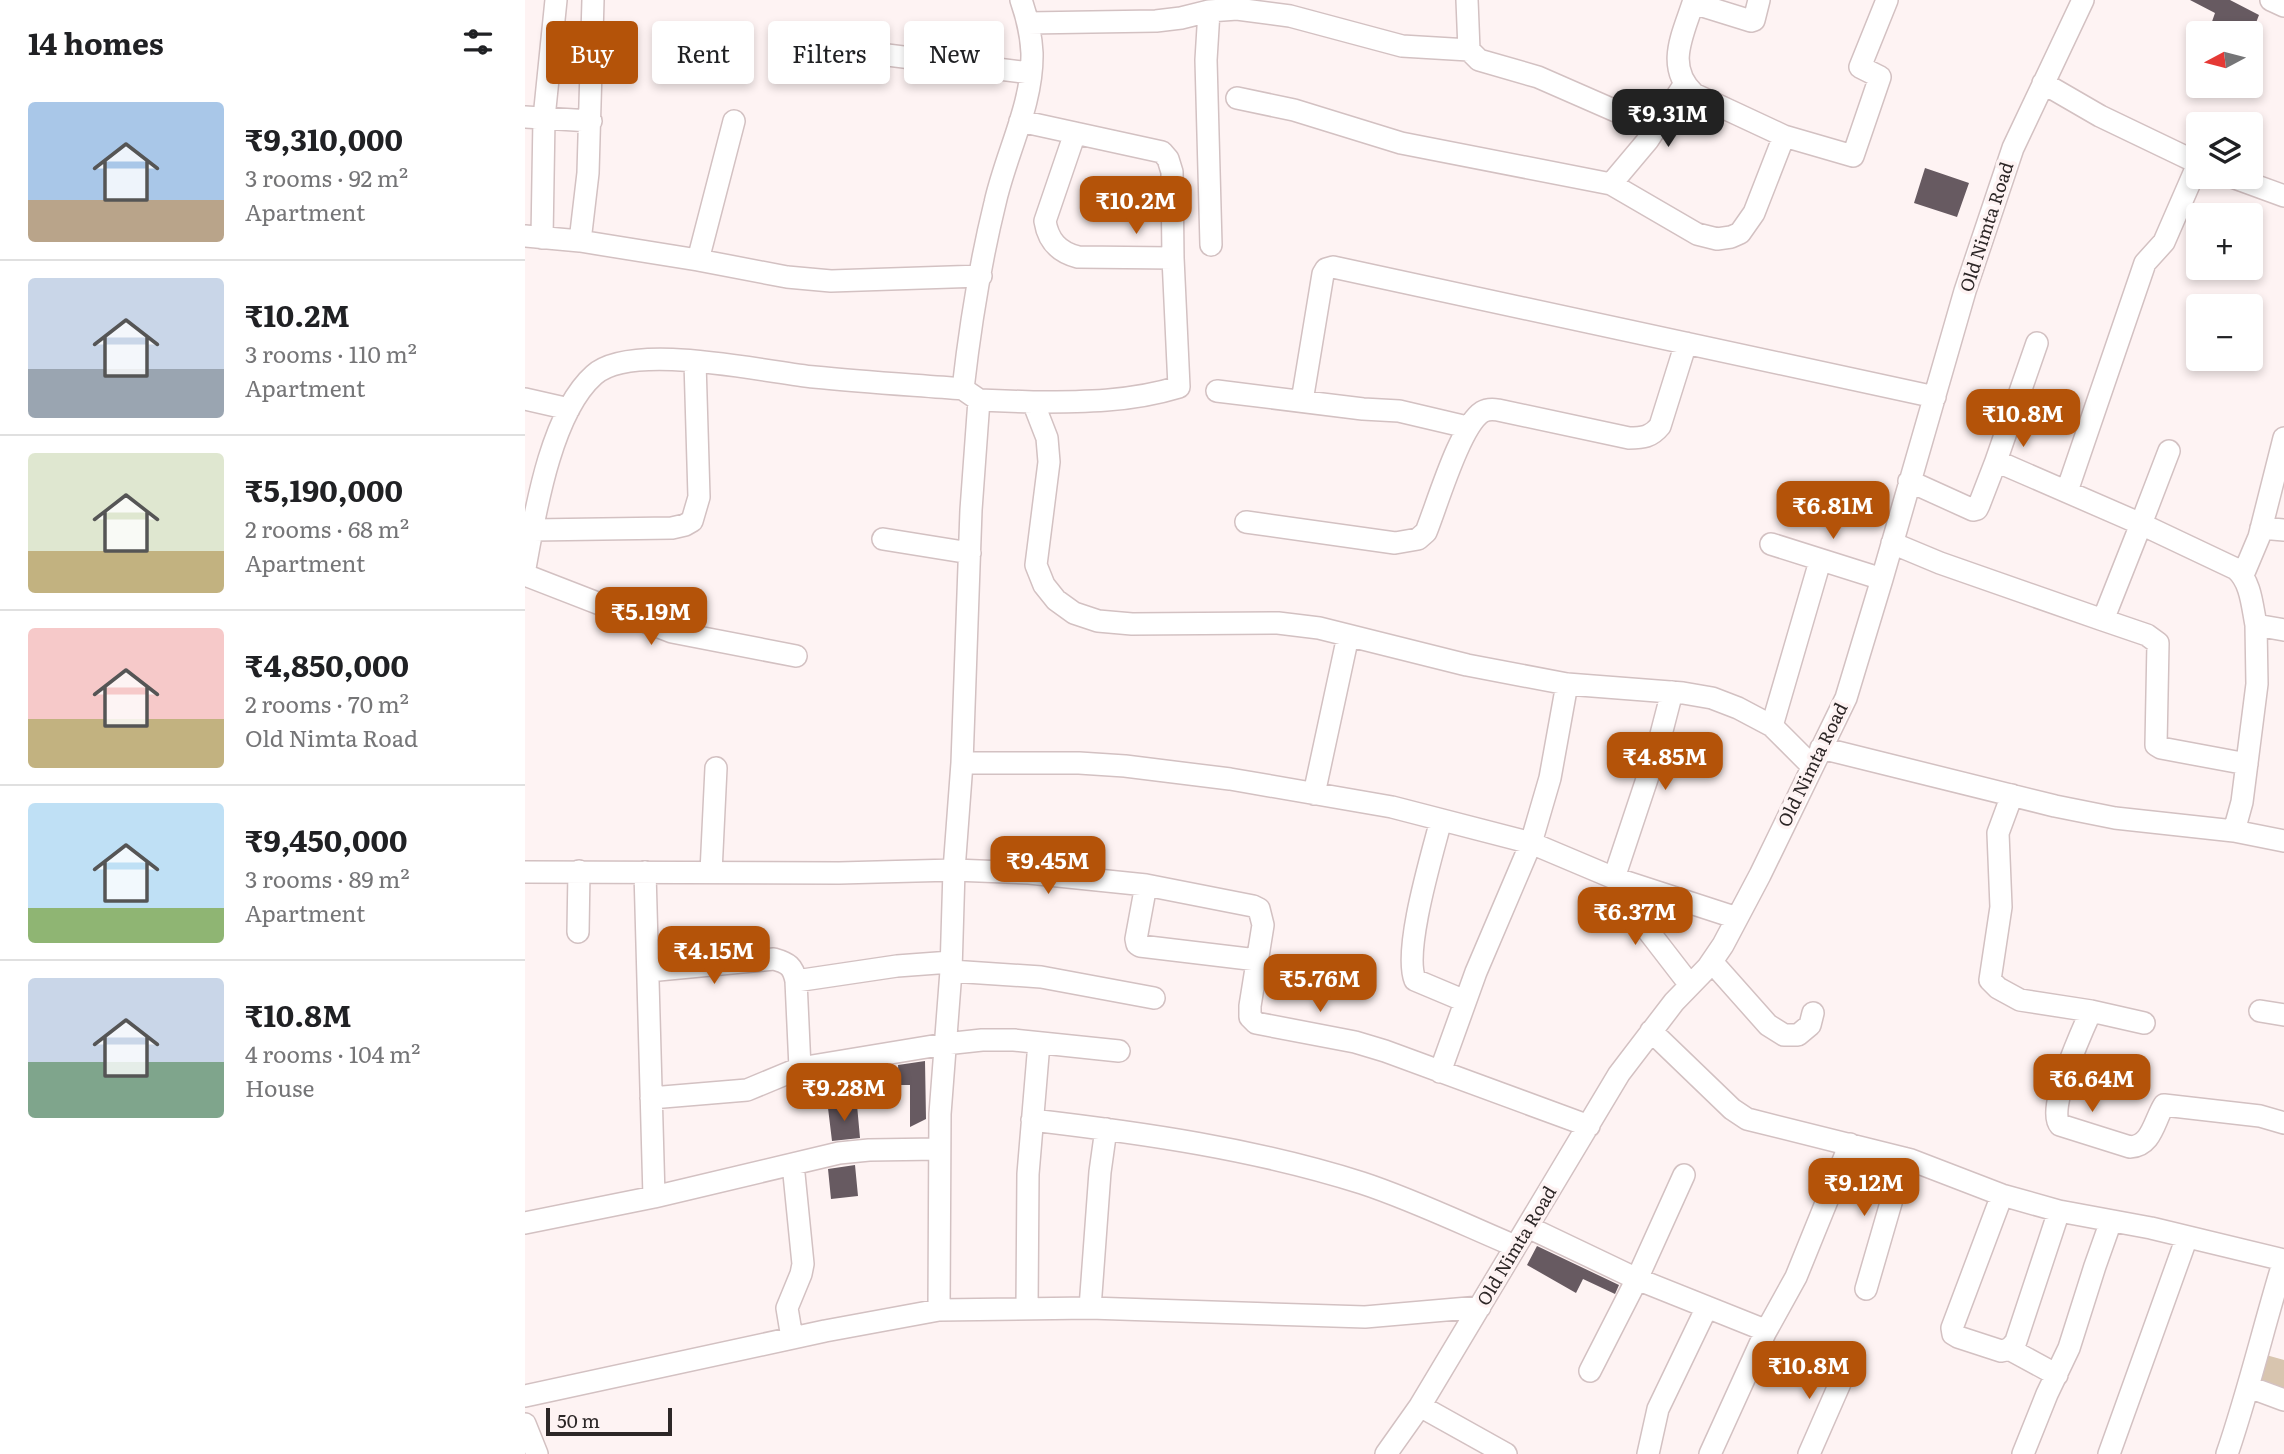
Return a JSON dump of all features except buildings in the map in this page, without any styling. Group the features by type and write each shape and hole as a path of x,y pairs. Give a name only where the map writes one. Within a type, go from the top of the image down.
{"street":[{"path":"556,0 535,118 534,237 580,241 831,281 981,276"},
{"path":"580,241 591,121 593,0"},
{"path":"939,1310 940,1114 962,763 970,553 971,324 1001,175 1020,121 1030,73 1032,53 1028,23 1021,0"},
{"path":"1467,0 1469,50"},
{"path":"1759,0 1754,20 1747,22 1694,2 1678,51 1677,68 1683,85 1694,94 1784,136 1853,156 1880,77 1860,67 1887,0"},
{"name":"Old Nimta Road","path":"1386,1454 1420,1406 1619,1074 1674,1002 1723,945 1846,698 1965,291 2013,148 2083,0"},
{"path":"2271,0 2284,6"},
{"path":"1028,23 1086,10 1170,20 1209,11 1258,11 1328,25 1402,46 1469,50 1479,60 1538,77 1618,112"},
{"path":"1209,11 1206,60 1211,245"},
{"path":"890,55 1030,73"},
{"path":"2043,83 2101,116 2186,158"},
{"path":"1611,184 1648,140 1683,85"},
{"path":"1237,98 1294,110 1401,143 1611,184 1697,234 1717,239 1740,233 1754,213 1784,136"},
{"path":"535,118 591,121"},
{"path":"698,260 734,121"},
{"path":"525,568 548,462 569,409 593,376 606,366 635,359 695,362 1033,402 1108,402 1148,396 1179,387 1172,172 1168,159 1162,152 1151,148 1020,121"},
{"path":"1075,134 1045,221 1048,236 1067,254 1077,257 1173,258"},
{"path":"2263,188 2284,196"},
{"path":"2067,491 2145,263 2164,242 2187,189"},
{"path":"1302,401 1323,274 1333,267 1935,397"},
{"path":"1246,522 1395,543 1418,539 1426,531 1468,427 1482,412 1490,409 1629,438 1653,435 1660,426 1686,343"},
{"path":"1909,481 1968,508 1977,509 2037,343"},
{"path":"533,530 672,528 692,521 699,497 695,362"},
{"path":"1217,391 1399,411 1468,427"},
{"path":"525,400 569,409"},
{"path":"1033,402 1047,438 1049,462 1036,565 1044,585 1056,600 1074,613 1098,621 1132,624 1277,624 1319,628 1467,665 1567,684 1672,692 1712,698 1772,726 1817,757 2115,818 2234,831 2284,841"},
{"path":"2243,575 2254,554 2262,528 2284,438"},
{"path":"2103,620 2169,451"},
{"path":"1996,461 2141,524 2219,560 2243,575 2256,625 2257,684 2242,802 2234,831"},
{"path":"2262,528 2284,530"},
{"path":"883,539 970,553"},
{"path":"1892,543 2147,635 2158,643 2156,745 2247,764"},
{"path":"1771,544 1882,579"},
{"path":"1772,726 1818,568"},
{"path":"525,575 672,632 796,656"},
{"path":"2256,625 2284,630"},
{"path":"1314,794 1348,636"},
{"path":"1440,1072 1465,1000 1531,843 1550,778 1567,684"},
{"path":"1672,692 1622,881 1640,919 1691,985"},
{"path":"962,763 1079,763 1125,766 1206,776 1392,807 1531,843 1622,881 1737,918"},
{"path":"711,872 716,768"},
{"path":"2012,795 1998,833 2001,907 1990,980 2013,997 2144,1023"},
{"path":"1441,820 1423,889 1411,971 1415,980 1425,986 1465,1000"},
{"path":"525,872 839,873 954,870 1029,873 1146,885 1253,906 1259,909 1263,925 1250,1017 1256,1023 1355,1042 1589,1126"},
{"path":"578,932 579,871"},
{"path":"645,872 654,1197"},
{"path":"1146,885 1136,939 1140,946 1257,960"},
{"path":"648,971 773,959 786,962 792,968 796,981 800,1068"},
{"path":"1711,962 1768,1025 1784,1035 1798,1035 1810,1025 1813,1013"},
{"path":"796,981 898,966 951,966 1041,977 1154,998"},
{"path":"2260,1011 2284,1014"},
{"path":"2091,1012 2074,1049 2057,1101 2055,1117 2060,1125 2130,1147 2140,1145 2148,1138 2164,1105 2260,1116 2284,1123"},
{"path":"1651,1031 1747,1119 1903,1158 2002,1195 2059,1211 2284,1260 2261,1335 2249,1387 2227,1454"},
{"path":"651,1098 747,1090 800,1068 945,1044 1000,1039 1119,1051"},
{"path":"1027,1307 1028,1174 1039,1043"},
{"path":"1032,1120 1219,1147 1313,1168 1385,1191 1515,1246"},
{"path":"1090,1308 1100,1172 1106,1129"},
{"path":"1710,1454 1765,1333 1796,1277 1850,1144"},
{"path":"525,1223 654,1197 839,1153 939,1149"},
{"path":"1865,1289 1903,1158"},
{"path":"793,1164 803,1264 787,1308 793,1338"},
{"path":"1590,1371 1637,1279 1684,1175"},
{"path":"2002,1195 1952,1328 1953,1334 1958,1337 2001,1351 2009,1349 2015,1340 2059,1211"},
{"path":"2024,1454 2070,1348 2111,1221"},
{"path":"1528,1227 1637,1279 1762,1329 1765,1333"},
{"path":"2109,1454 2187,1237"},
{"path":"525,1396 793,1338 939,1310 1090,1308 1365,1317 1480,1307"},
{"path":"1648,1454 1658,1409 1707,1307"},
{"path":"2009,1349 2057,1375"},
{"path":"1809,1454 1848,1365"},
{"path":"2249,1387 2284,1400"},
{"path":"1420,1406 1506,1454"},
{"path":"525,1424 537,1454"}],"shaded area":[{"path":"2259,1353 2284,1360 2284,1398 2256,1377"}]}
